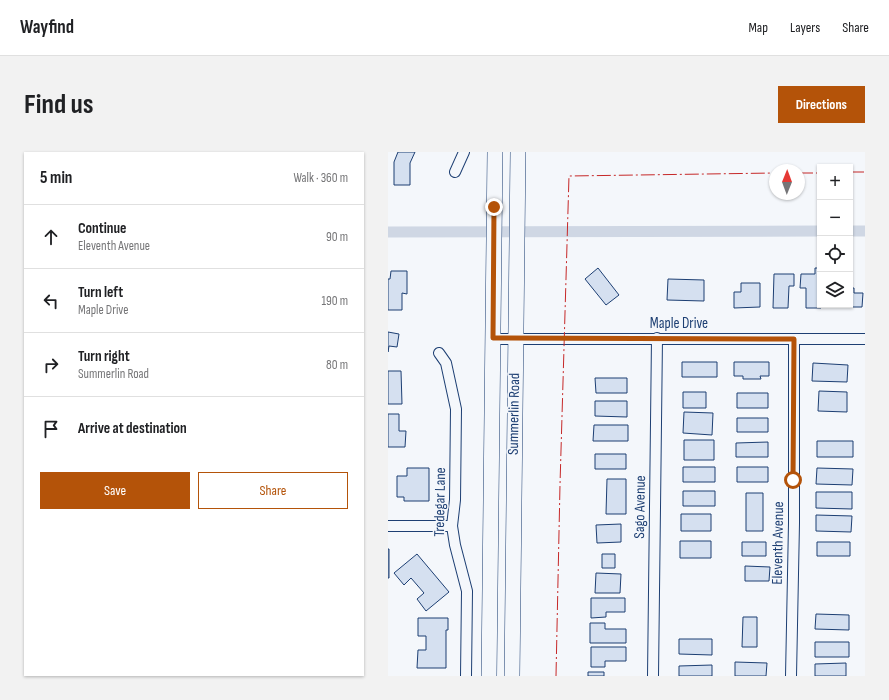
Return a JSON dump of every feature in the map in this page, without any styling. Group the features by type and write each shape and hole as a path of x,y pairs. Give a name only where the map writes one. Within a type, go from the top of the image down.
{"main road":[{"name":"Summerlin Road","path":"489,676 495,152"},
{"name":"Summerlin Road","path":"512,676 518,152"}],"street":[{"path":"455,172 464,152"},
{"name":"Maple Drive","path":"493,338 865,339"},
{"name":"Sago Avenue","path":"653,676 656,338"},
{"name":"Eleventh Avenue","path":"790,676 794,523 794,339"},
{"name":"Tredegar Lane","path":"439,353 446,363 456,409 455,500 452,526 467,592 466,676"},
{"path":"388,526 452,526"}],"building":[{"path":"398,152 415,152 410,163 410,185 394,185 394,162"},
{"path":"598,268 619,295 606,305 585,279"},
{"path":"815,268 817,268 817,308 806,308 806,288 800,288 801,274 815,274"},
{"path":"391,271 407,271 407,294 402,293 402,310 388,310 388,279 390,279"},
{"path":"774,274 794,274 794,286 789,286 788,308 773,308"},
{"path":"668,279 704,280 704,301 667,300"},
{"path":"741,283 760,283 760,307 734,308 734,292 741,292"},
{"path":"853,288 854,293 863,293 862,307 853,307"},
{"path":"388,332 399,334 397,347 389,346 388,352"},
{"path":"682,362 717,362 717,377 682,377"},
{"path":"734,362 769,362 769,376 760,376 761,379 743,379 743,376 734,376"},
{"path":"813,363 848,365 847,382 812,381"},
{"path":"388,371 401,371 402,404 388,404"},
{"path":"595,378 627,378 627,393 596,393"},
{"path":"819,391 847,392 847,412 818,411"},
{"path":"683,392 706,392 706,408 683,408"},
{"path":"737,393 768,393 768,408 737,408"},
{"path":"595,401 627,401 627,417 595,416"},
{"path":"684,412 713,413 712,435 683,433"},
{"path":"388,414 399,414 399,431 406,431 405,447 388,447"},
{"path":"737,418 768,418 768,432 737,432"},
{"path":"594,425 628,425 628,441 593,441"},
{"path":"684,440 714,440 714,460 684,460"},
{"path":"817,441 853,441 853,457 817,457"},
{"path":"768,442 768,457 736,457 736,443"},
{"path":"595,454 626,454 626,469 595,469"},
{"path":"683,467 715,467 715,482 683,482"},
{"path":"737,467 768,467 768,482 737,482"},
{"path":"407,468 429,468 429,501 404,501 404,497 397,497 397,476 407,476"},
{"path":"817,468 853,469 852,485 816,484"},
{"path":"607,479 626,479 626,514 606,514"},
{"path":"683,491 715,491 715,506 683,506"},
{"path":"816,492 852,492 852,509 816,508"},
{"path":"746,493 763,493 763,531 746,531"},
{"path":"681,514 711,514 711,531 681,531"},
{"path":"816,515 852,516 851,532 816,531"},
{"path":"621,524 621,542 597,543 596,525"},
{"path":"680,541 711,541 711,558 680,558"},
{"path":"742,542 766,542 766,556 742,556"},
{"path":"817,542 850,542 850,556 817,556"},
{"path":"389,549 389,578 388,578"},
{"path":"417,554 449,592 426,611 417,599 424,593 411,578 404,585 394,573"},
{"path":"602,554 615,554 615,568 602,568"},
{"path":"745,566 770,567 769,581 745,581"},
{"path":"596,573 621,574 620,593 595,593"},
{"path":"591,598 625,598 625,612 606,612 606,617 591,618"},
{"path":"816,614 849,615 849,630 815,629"},
{"path":"743,617 757,617 757,647 742,647"},
{"path":"418,618 448,618 448,630 446,630 446,668 417,668 418,650 426,650 426,636 418,636"},
{"path":"590,623 605,623 605,629 626,629 626,643 590,643"},
{"path":"679,639 712,639 712,655 679,654"},
{"path":"815,642 849,642 849,657 815,657"},
{"path":"591,647 626,647 626,661 605,661 605,667 591,667"},
{"path":"735,662 767,663 766,676 735,676"},
{"path":"846,663 846,676 815,676 815,664"},
{"path":"712,665 712,676 679,676 679,666"},
{"path":"588,672 604,672 604,676 588,676"}],"waterway":[{"path":"388,232 817,231"},
{"path":"853,231 865,231"}],"power":[{"path":"853,172 865,172"},
{"path":"556,676 569,176 769,173"},
{"path":"805,173 817,173"}],"route":[{"path":"494,207 493,338 794,339 793,480"}]}
